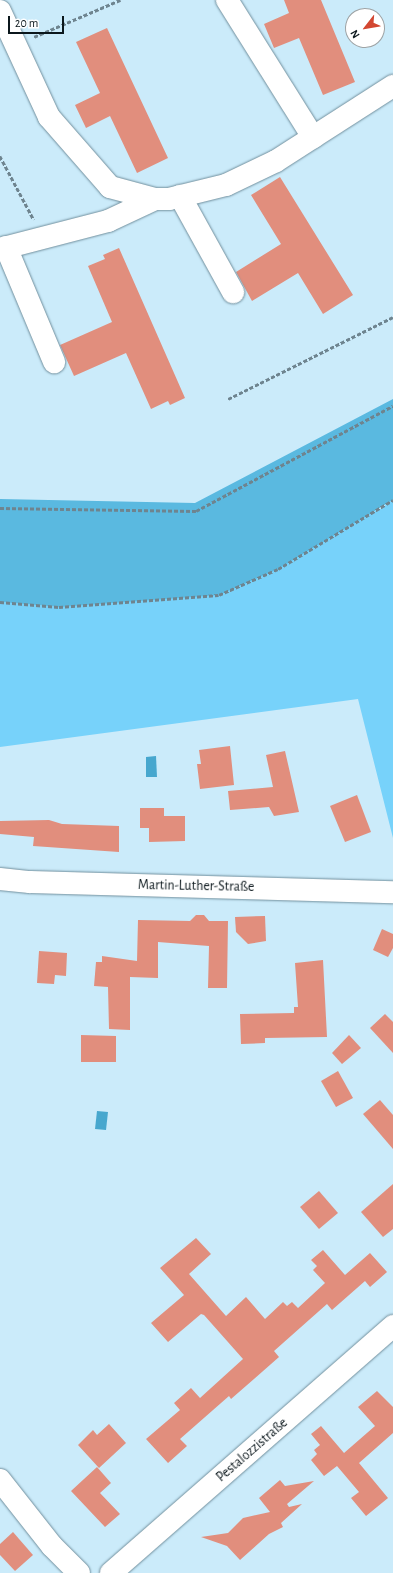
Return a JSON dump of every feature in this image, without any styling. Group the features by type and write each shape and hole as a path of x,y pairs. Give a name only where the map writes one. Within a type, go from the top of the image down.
{"street":[{"path":"226,0 313,137"},
{"path":"0,12 49,117 110,187 155,199"},
{"path":"54,362 3,248 108,221 155,199 180,196 226,185 276,161 393,86"},
{"path":"180,196 233,292"},
{"name":"Martin-Luther-Straße","path":"0,879 30,882 393,892"},
{"name":"Pestalozzistraße","path":"111,1573 393,1326"},
{"path":"0,1480 52,1546 79,1573"}],"path":[{"path":"15,46 120,0"},
{"path":"0,156 43,238"},
{"path":"228,399 393,317"},
{"path":"0,508 196,511 393,406"},
{"path":"0,602 59,607 219,595 278,569 393,500"}],"shaded area":[{"path":"393,399 393,500 278,569 219,595 59,607 0,602 0,499 195,503"},
{"path":"393,500 393,838 358,699 0,747 0,602 59,607 379,510"},
{"path":"156,756 157,777 146,777 146,757"},
{"path":"97,1111 108,1112 106,1130 95,1129"}],"building":[{"path":"284,0 321,0 355,82 323,95 299,38 274,48 264,24 289,13"},
{"path":"107,28 168,158 137,173 110,116 86,128 75,105 100,93 76,42"},
{"path":"280,177 353,295 323,314 298,273 252,301 236,272 281,244 251,195"},
{"path":"119,248 185,398 170,405 168,401 151,409 126,353 74,376 60,345 112,322 88,266 105,259 103,255"},
{"path":"230,746 234,785 200,789 197,764 201,764 199,750"},
{"path":"285,751 299,812 274,816 269,807 230,810 228,791 273,787 266,755"},
{"path":"357,795 371,832 345,842 330,806"},
{"path":"140,808 164,808 164,816 185,816 185,841 149,842 149,828 140,828"},
{"path":"49,820 62,824 119,826 119,852 33,846 34,837 0,834 0,821"},
{"path":"196,915 204,915 209,921 228,921 227,988 208,988 209,946 158,942 158,978 130,977 130,1030 109,1029 108,987 94,986 96,962 102,962 102,956 137,961 138,920 190,921"},
{"path":"265,916 266,941 248,944 236,932 235,917"},
{"path":"382,929 393,934 393,948 388,957 373,950"},
{"path":"39,951 67,953 66,976 55,975 54,984 37,983"},
{"path":"323,960 327,1037 265,1038 265,1043 241,1044 240,1014 294,1013 294,1007 298,1007 295,963"},
{"path":"385,1014 393,1022 393,1053 370,1028"},
{"path":"81,1035 116,1036 116,1062 81,1062"},
{"path":"349,1035 361,1048 342,1064 332,1053"},
{"path":"338,1071 353,1098 336,1107 321,1081"},
{"path":"380,1100 393,1115 393,1149 363,1114"},
{"path":"393,1184 393,1229 383,1237 361,1212"},
{"path":"319,1191 338,1213 319,1229 300,1207"},
{"path":"196,1238 211,1254 189,1274 226,1316 246,1297 265,1319 283,1302 287,1306 292,1302 298,1308 325,1283 313,1270 317,1266 311,1260 323,1250 345,1275 370,1253 387,1272 370,1287 365,1281 332,1310 327,1304 274,1351 279,1357 231,1399 229,1396 180,1439 187,1446 168,1463 146,1439 180,1410 174,1403 191,1388 200,1398 243,1359 204,1315 201,1314 168,1342 151,1323 184,1295 160,1268"},
{"path":"377,1391 393,1407 393,1433 359,1463 388,1498 366,1516 351,1498 359,1492 337,1466 324,1476 311,1460 317,1454 314,1450 320,1445 311,1434 321,1426 344,1453 375,1426 358,1407"},
{"path":"109,1424 126,1443 99,1468 78,1445 93,1430 97,1435"},
{"path":"97,1467 111,1483 100,1493 120,1514 105,1527 71,1491"},
{"path":"280,1480 285,1486 314,1481 287,1504 289,1507 302,1504 281,1523 283,1527 269,1534 240,1560 227,1546 201,1537 228,1533 243,1518 270,1512 259,1498"},
{"path":"13,1532 33,1555 15,1571 0,1555 0,1544"}]}
